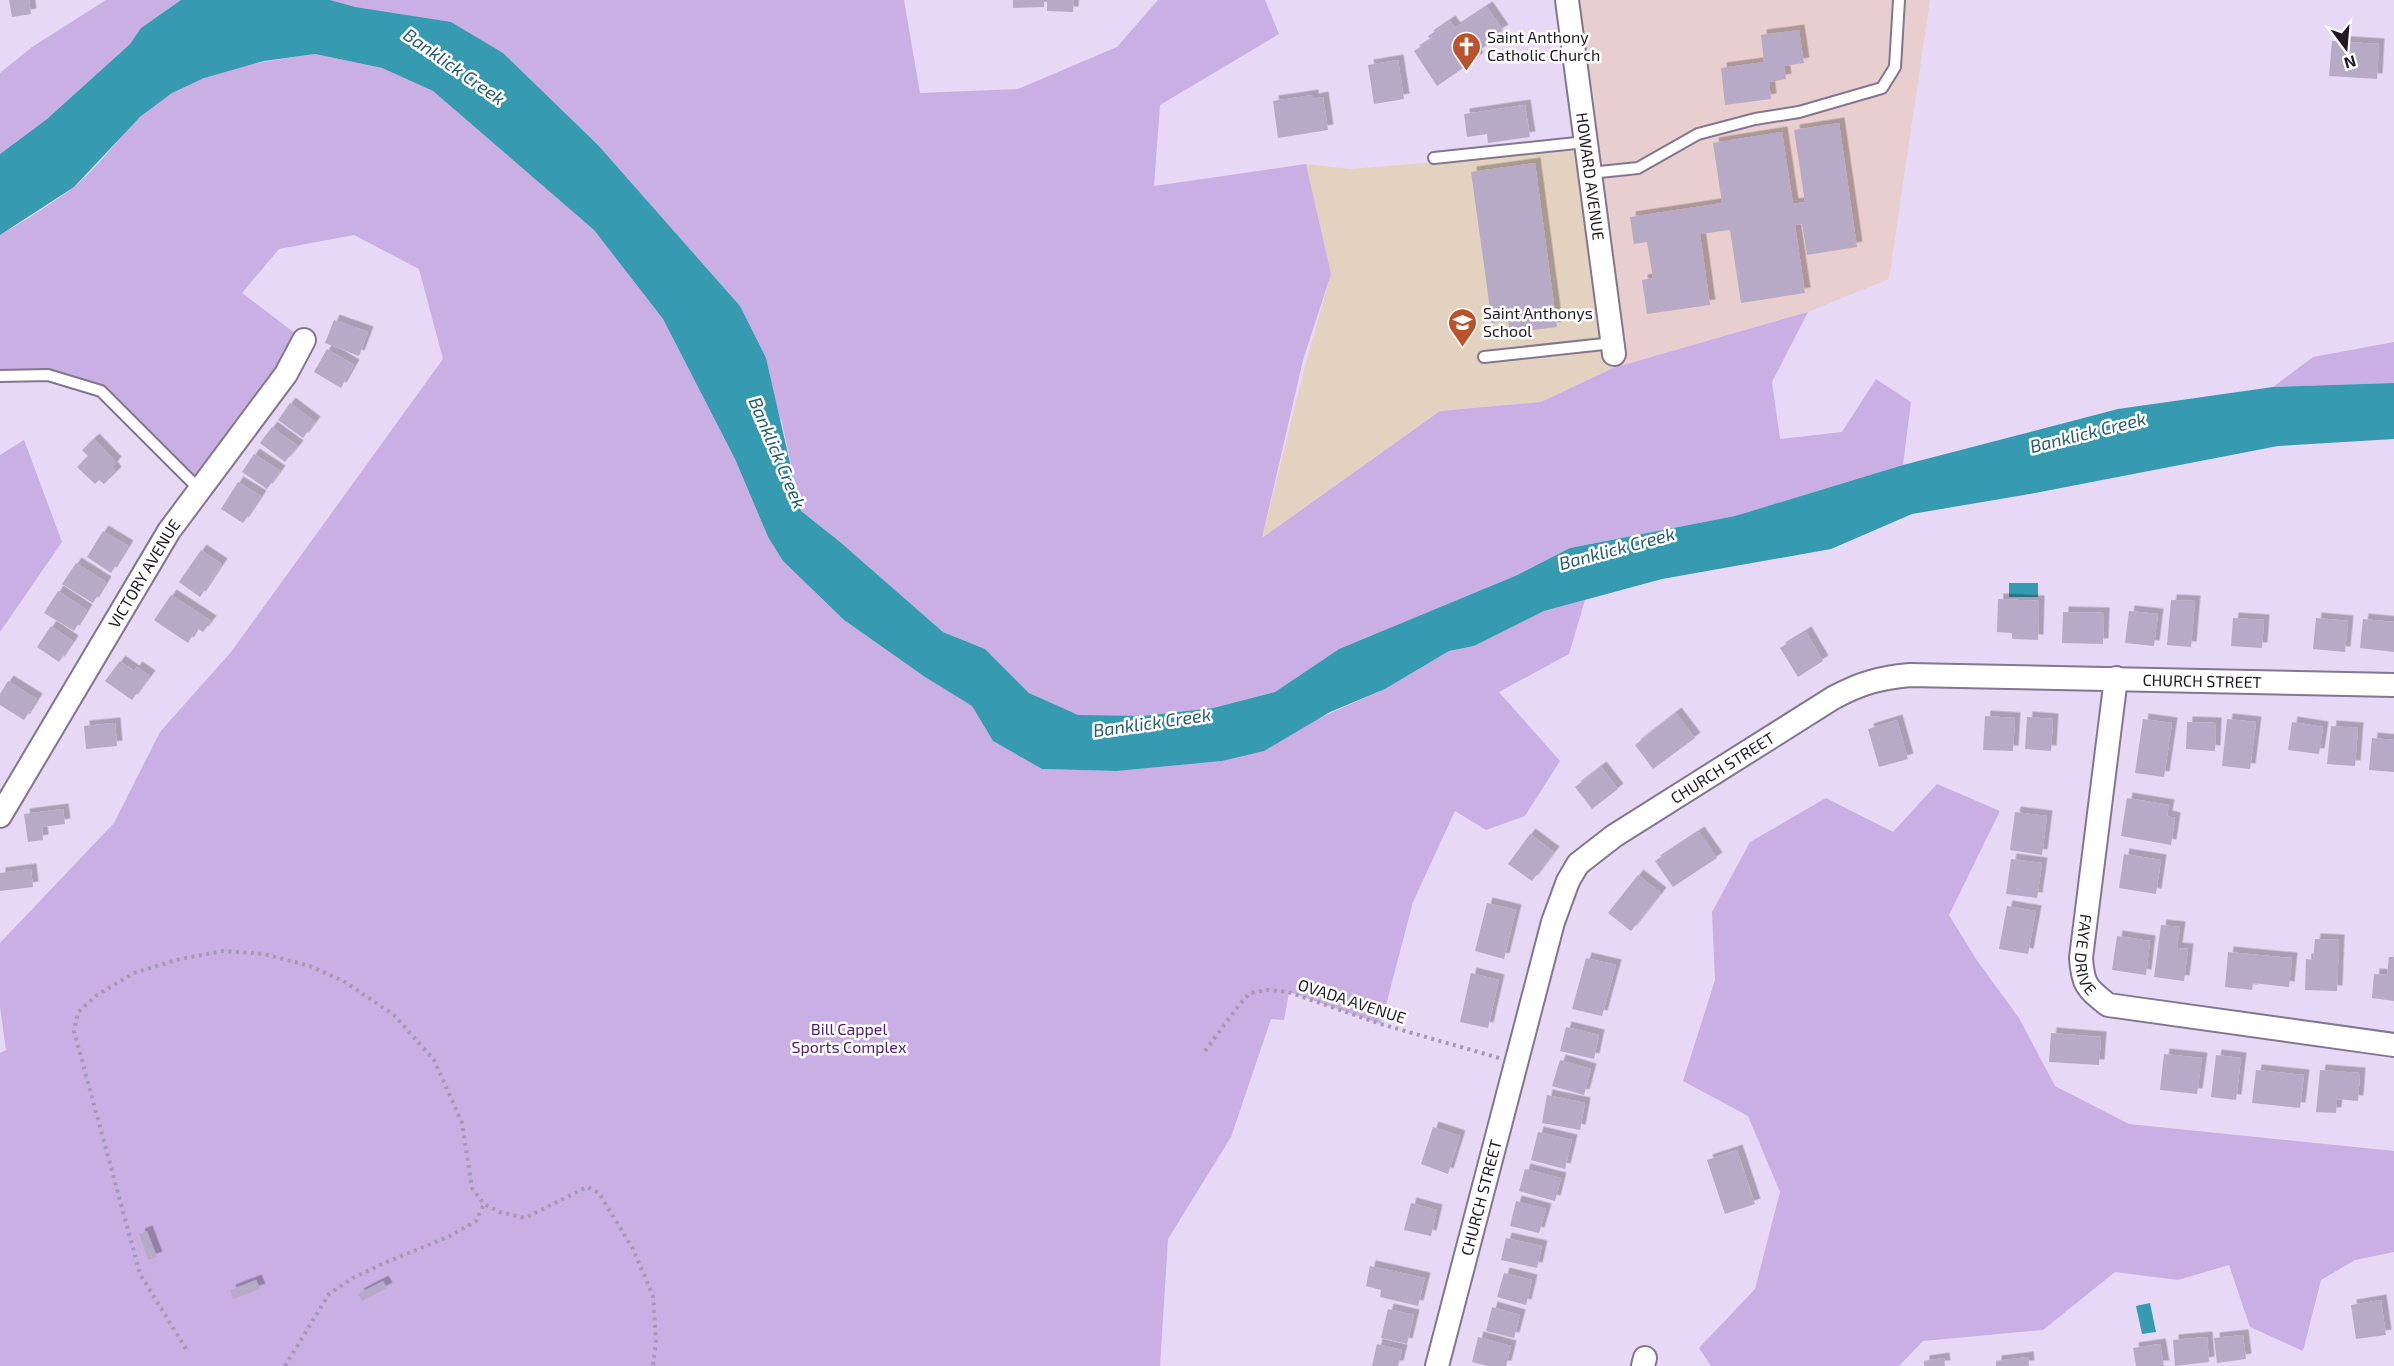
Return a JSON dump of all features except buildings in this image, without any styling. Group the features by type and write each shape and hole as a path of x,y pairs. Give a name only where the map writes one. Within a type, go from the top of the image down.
{"street":[{"name":"HOWARD AVENUE","path":"1567,0 1614,348"},
{"name":"VICTORY AVENUE","path":"0,816 169,531 286,374 304,340"},
{"name":"CHURCH STREET","path":"1437,1366 1553,922 1568,881 1578,864 1614,836 1833,698 1858,684 1879,678 1910,675 2394,685"},
{"name":"FAYE DRIVE","path":"2116,678 2081,958 2082,973 2088,989 2108,1005 2394,1045"}],"lane":[{"path":"1590,173 1638,168 1698,134 1755,119 1798,112 1882,88 1895,67 1899,0"},
{"path":"1434,158 1586,142"},
{"path":"1484,357 1614,348"},
{"path":"0,376 48,375 101,391 200,490"}],"path":[{"path":"186,1348 140,1274 74,1031 78,1012 97,995 134,973 180,959 223,951 264,954 310,966 345,982 394,1015 434,1060 462,1123 472,1188 484,1204 500,1212 525,1218 587,1187 599,1193 633,1249 653,1296 656,1340 653,1366"},
{"name":"OVADA AVENUE","path":"1205,1051 1239,1005 1251,993 1268,990 1288,992 1381,1024 1516,1063"},
{"path":"285,1366 329,1294 353,1278 381,1264 450,1236 476,1221 484,1204"}],"shaded area":[{"path":"1567,0 1930,0 1889,279 1808,312 1613,368 1614,354"},
{"name":"Saint Anthonys School","path":"1587,150 1614,354 1613,368 1541,402 1440,411 1262,538 1306,362 1331,274 1306,164 1350,169"}],"green space":[{"path":"106,0 181,0 141,28 130,44 47,119 0,154 0,73 32,47"},
{"path":"330,0 904,0 920,93 1018,89 1117,47 1158,0 1265,0 1279,34 1160,105 1154,186 1306,164 1331,274 1303,360 1262,538 1440,411 1541,402 1613,368 1808,312 1772,382 1780,439 1842,432 1876,379 1911,402 1903,465 1735,516 1570,548 1515,576 1339,649 1275,692 1213,708 1142,716 1078,716 1029,693 985,649 943,632 839,541 801,511 782,423 740,306 598,145 503,53"},
{"name":"Bill Cappel Sports Complex","path":"315,54 382,68 433,91 594,230 663,319 735,459 768,537 783,561 844,620 925,677 972,706 993,741 1042,769 1117,771 1222,761 1385,689 1449,651 1474,646 1544,611 1585,600 1569,654 1499,692 1560,761 1525,816 1486,830 1455,811 1413,902 1381,1024 1289,992 1284,1020 1271,1019 1231,1137 1168,1239 1160,1366 0,1366 0,1053 6,1050 0,1007 0,943 114,823 160,732 231,652 443,359 419,269 354,235 279,249 242,293 304,340 200,490 101,391 48,375 0,376 0,235 74,187 87,176 145,112 173,92 224,71"},
{"path":"2394,342 2394,383 2273,387 2313,357"},
{"path":"24,440 62,542 0,632 0,455"},
{"path":"1937,784 2000,811 1949,915 1976,959 2019,1018 2055,1086 2129,1124 2394,1151 2394,1252 2355,1260 2321,1280 2303,1351 2250,1327 2229,1265 2178,1280 2115,1272 2043,1330 1923,1341 1899,1366 1711,1366 1699,1348 1755,1289 1780,1192 1748,1116 1683,1081 1715,980 1712,912 1750,842 1826,798 1893,832"}],"water":[{"name":"Banklick Creek","path":"181,0 330,0 355,7 451,22 503,53 598,145 740,306 766,358 801,511 839,541 943,632 985,649 1029,693 1078,715 1142,716 1213,708 1275,692 1339,649 1515,576 1570,548 1735,516 1903,465 2118,409 2273,387 2394,383 2394,439 2278,446 2035,493 1912,514 1831,549 1662,579 1544,611 1474,646 1449,651 1385,689 1330,712 1264,751 1222,761 1117,771 1042,769 993,741 972,706 925,677 844,620 783,561 768,537 735,459 663,319 594,230 433,91 382,68 315,54 264,61 204,78 172,93 141,116 74,187 0,235 0,154 47,119 130,44 141,28"},
{"path":"2009,583 2038,583 2038,597 2009,597"},
{"path":"2150,1303 2156,1332 2142,1334 2136,1306"}],"place":[{"name":"Saint Anthony Catholic Church","path":"1466,72"},
{"name":"Saint Anthonys School","path":"1462,348"}]}
